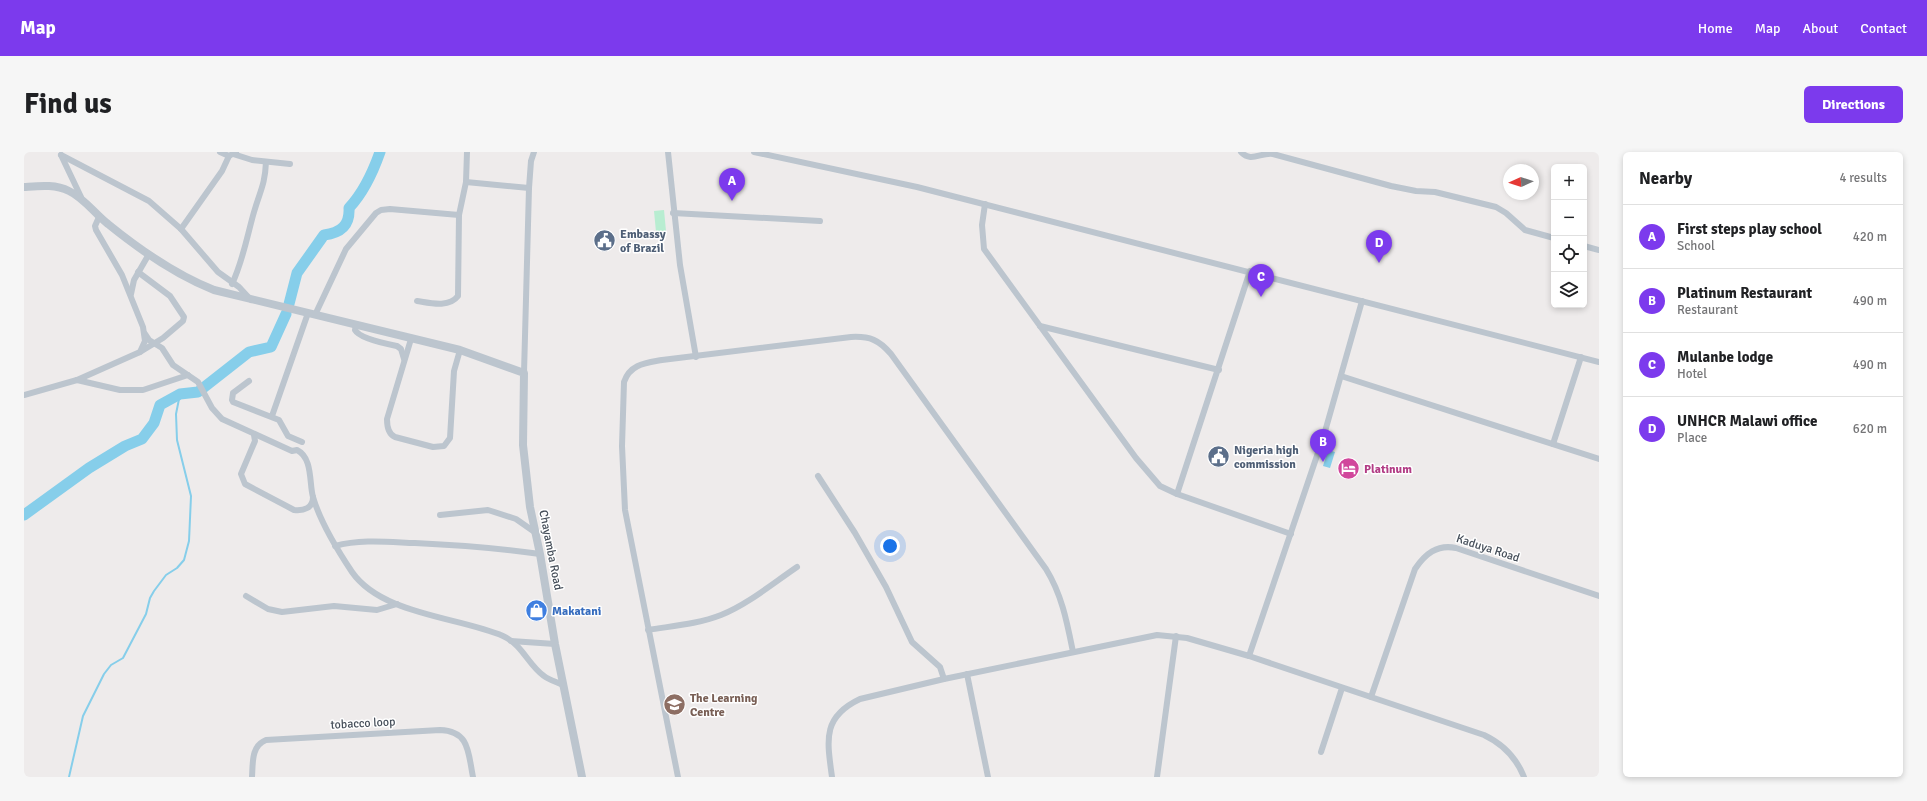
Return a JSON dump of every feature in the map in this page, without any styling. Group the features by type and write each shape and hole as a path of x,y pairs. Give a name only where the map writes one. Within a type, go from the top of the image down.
{"street":[{"path":"220,152 232,154 242,158 290,164"},
{"path":"417,301 445,303 455,300 458,296 459,215 466,182 467,152"},
{"path":"24,186 54,187 69,191 81,198 99,217 149,254 199,284 251,300 460,350 524,373 529,188 531,161 534,152"},
{"path":"668,152 673,213 683,285 696,356"},
{"path":"754,152 917,187 1250,271 1599,362"},
{"path":"1241,152 1250,158 1267,153 1401,188 1416,191 1435,192 1496,207 1506,213 1525,230 1551,237"},
{"path":"60,153 81,198"},
{"path":"60,153 149,202 181,229 218,272 232,284 239,287 251,300"},
{"path":"181,229 222,171 232,154"},
{"path":"232,284 244,252 254,213 264,187 266,162"},
{"path":"466,182 529,188"},
{"path":"985,204 982,225 984,249 1136,458 1160,486 1177,494 1291,534"},
{"path":"272,416 312,314 346,249 376,213 381,210 390,209 459,215"},
{"path":"673,213 820,221"},
{"path":"99,217 96,223 96,230 113,258 131,296 145,334 154,343 162,348 173,365 198,382 218,416 254,435 292,451 297,450 302,453 308,466 313,497 335,546 358,579 376,593 397,604 428,615 481,629 511,641 555,644"},
{"path":"1587,247 1599,250"},
{"path":"131,296 132,288 138,272 149,254"},
{"path":"1177,494 1219,370 1250,271"},
{"path":"24,395 77,380 140,352 183,321 183,314 170,296 138,272"},
{"path":"1249,656 1291,534 1341,376 1362,301"},
{"path":"356,324 356,333 364,337 397,346 401,349 404,359"},
{"path":"1040,326 1219,370"},
{"path":"140,352 143,347 145,334"},
{"path":"678,777 648,630 622,488 624,382 632,369 640,365 696,356 851,337 866,337 880,342 891,354 1046,568 1056,584 1063,605 1073,652"},
{"path":"412,339 404,359 386,419 390,433 395,437 441,447 447,444 450,438 454,371 460,350"},
{"path":"1553,444 1581,357"},
{"name":"Chayamba Road","path":"524,373 522,428 524,460 555,644 582,777"},
{"path":"77,380 120,390 143,390 188,375"},
{"path":"1341,376 1599,459"},
{"path":"249,381 236,390 232,400 236,404 272,416 282,423 291,439 302,442"},
{"path":"254,435 255,441 241,474 245,484 294,510 309,508 313,501 313,497"},
{"path":"818,476 855,533 886,587 912,642 940,667 944,679"},
{"path":"440,515 488,510 516,519 536,533"},
{"path":"335,546 359,541 406,542 470,546 540,554"},
{"name":"Kaduya Road","path":"1371,698 1416,570 1421,561 1433,550 1444,547 1456,548 1599,596"},
{"path":"648,630 704,620 721,615 744,604 797,567"},
{"path":"246,596 268,609 282,612 326,606 377,610 397,604"},
{"path":"832,777 828,744 828,734 831,725 838,712 860,699 944,679 1157,635 1176,636 1249,656 1493,739 1514,758 1524,777"},
{"path":"1157,777 1176,636"},
{"path":"511,641 543,675 563,685"},
{"path":"968,674 988,777"},
{"path":"1321,752 1342,688"},
{"name":"tobacco loop","path":"252,777 254,752 258,745 266,740 440,730 454,732 464,741 473,777"}],"green space":[{"path":"664,210 666,231 656,232 654,211"}],"water":[{"path":"1328,450 1335,452 1330,468 1323,466"}],"waterway":[{"path":"289,304 297,273 324,235 340,230 346,223 349,208 368,182 380,152"},
{"path":"24,515 89,468 125,446 142,439 154,423 160,405 180,394 198,392 249,352 271,347 286,314"},
{"path":"69,777 83,716 104,674 111,665 123,658 146,614 150,598 154,591 166,575 177,568 184,560 189,541 191,496 177,440 176,414 180,394"}],"place":[{"name":"First steps play school","path":"732,201"},
{"name":"Embassy of Brazil","path":"604,241"},
{"name":"UNHCR Malawi office","path":"1379,263"},
{"name":"Mulanbe lodge","path":"1261,297"},
{"name":"Nigeria high commission","path":"1218,457"},
{"name":"Platinum Restaurant","path":"1323,462"},
{"name":"Platinum","path":"1349,469"},
{"name":"Makatani","path":"536,611"},
{"name":"The Learning Centre","path":"674,705"}]}
